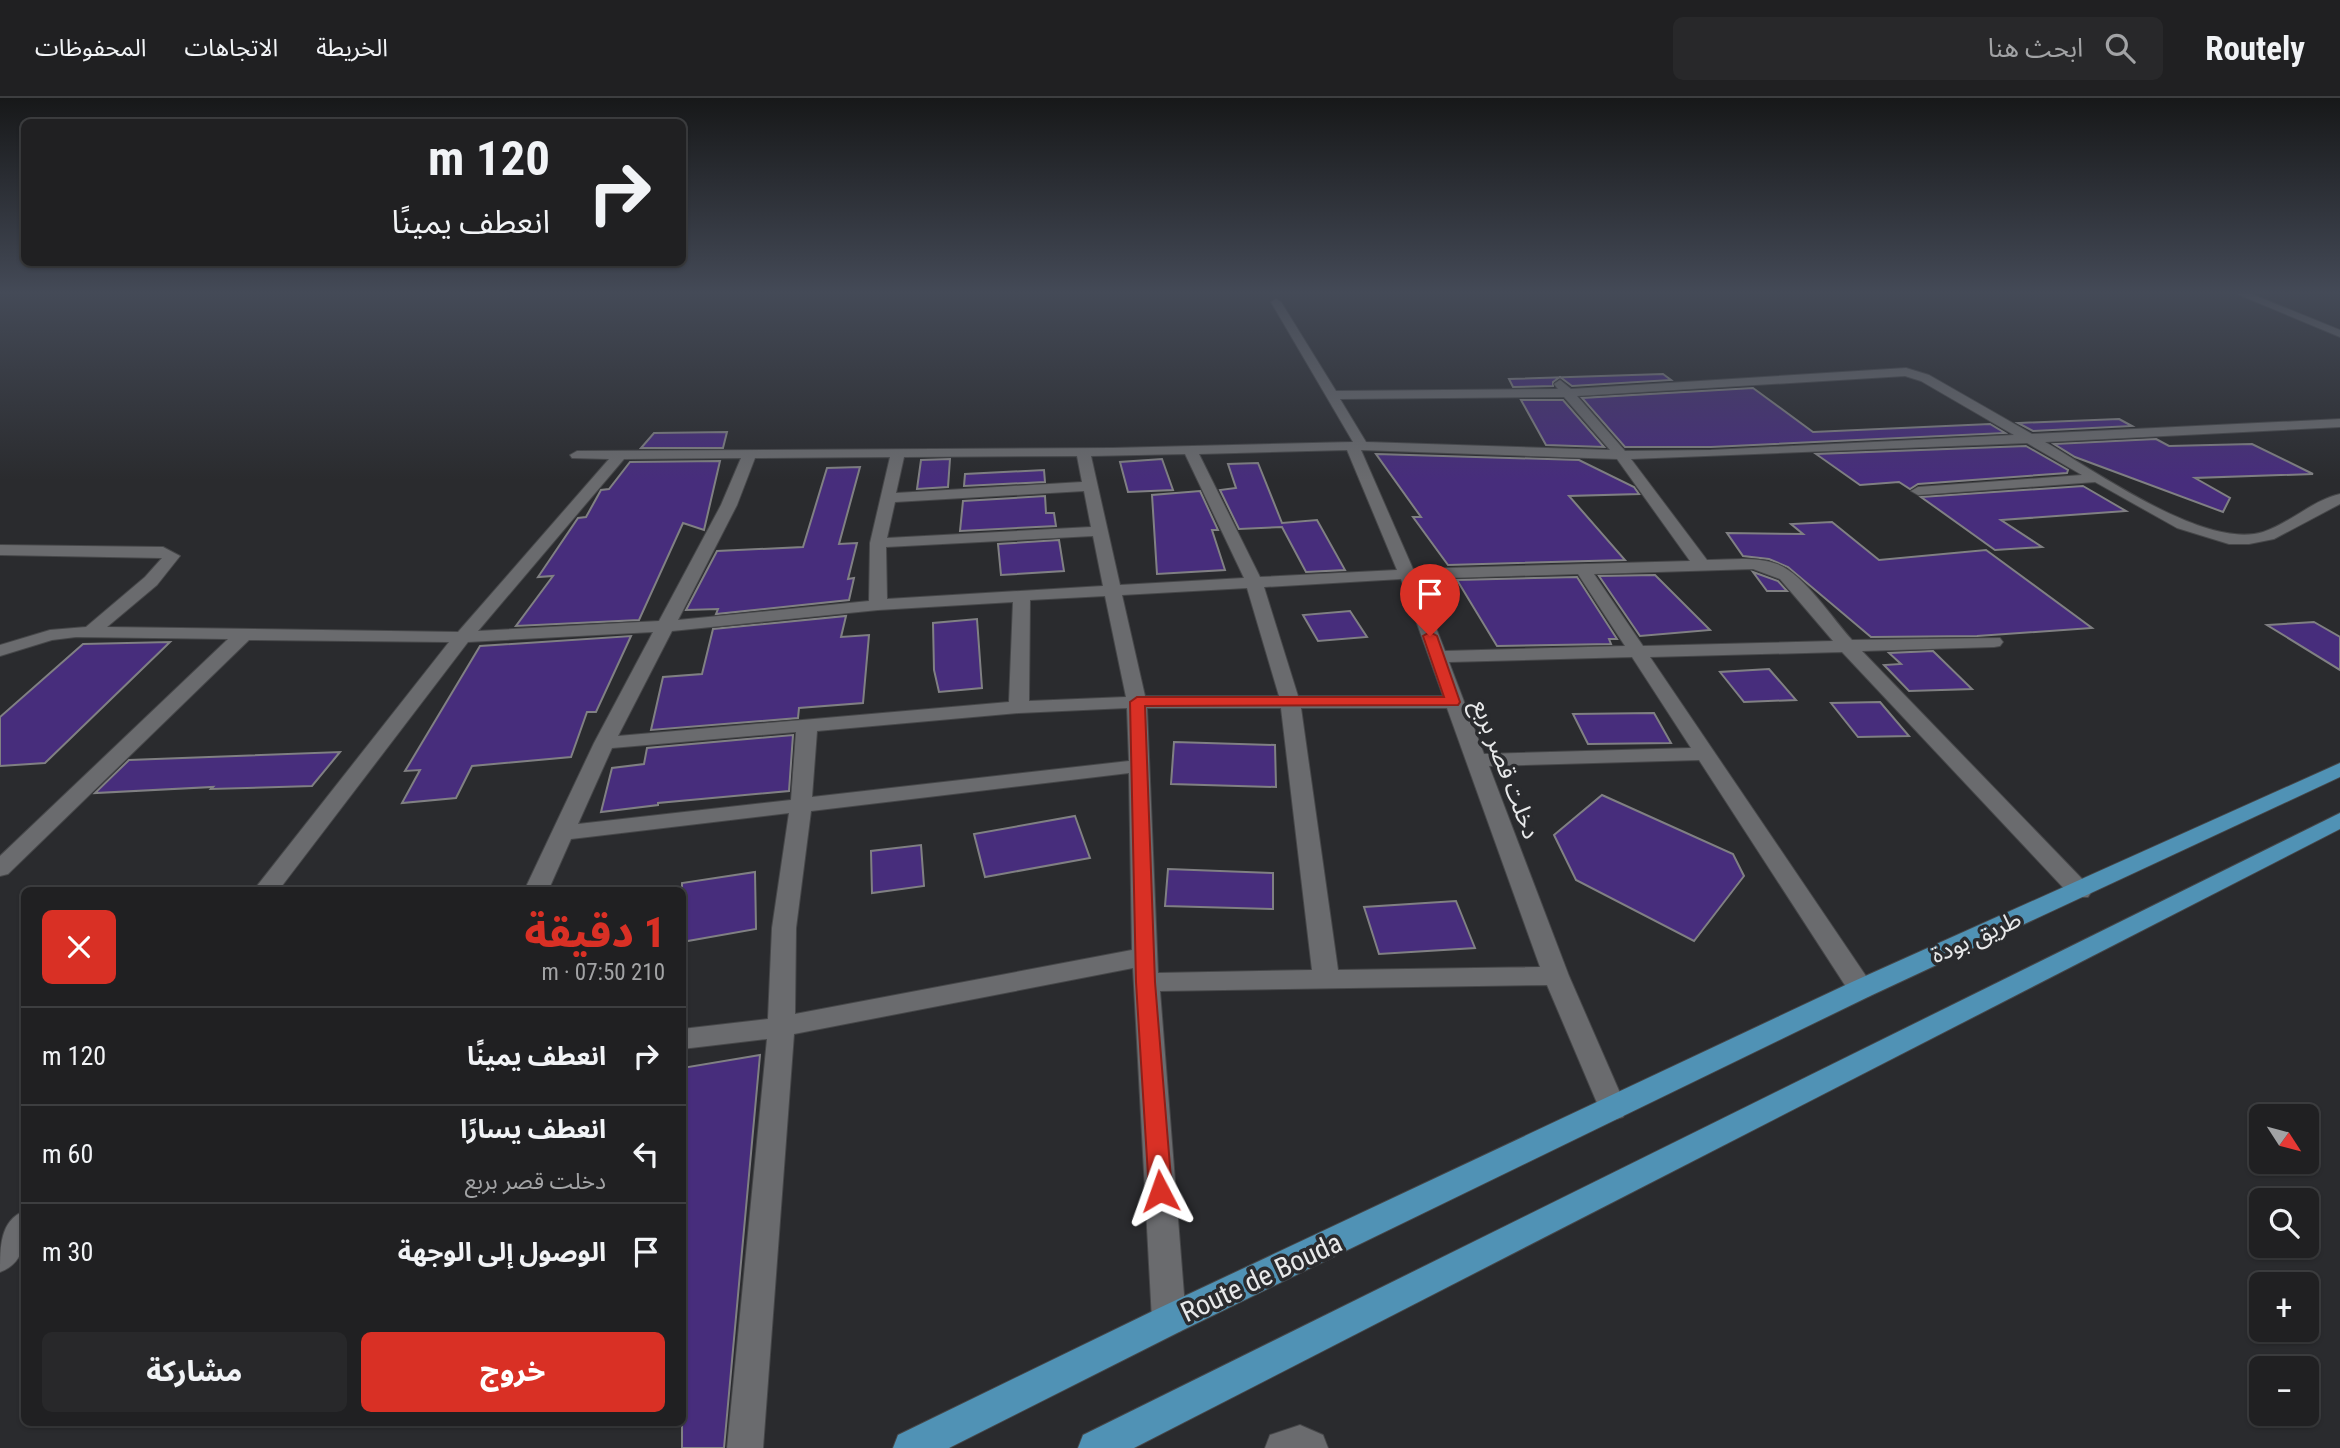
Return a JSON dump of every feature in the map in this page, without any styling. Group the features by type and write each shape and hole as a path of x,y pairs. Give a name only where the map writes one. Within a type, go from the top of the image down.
{"main road":[{"name":"طريق بودة","path":"1613,1109 1861,989 2080,891 2340,769"},
{"path":"1096,1448 1643,1175 2340,820"},
{"name":"Route de Bouda","path":"911,1448 1169,1321 1613,1109"}],"street":[{"name":"دخلت قصر بربع","path":"1307,354 1332,395 1357,446 1556,976 1613,1109"},
{"path":"1332,395 1563,388 1899,372 1925,378 2190,530 2228,539 2269,537 2340,498"},
{"path":"1563,388 1621,455 1701,564"},
{"path":"577,455 1083,452 1357,446 1621,455 1877,448 2340,423"},
{"path":"1190,450 1254,582 1290,702 1326,979"},
{"path":"538,887 604,743 729,505 751,452"},
{"path":"1083,452 1137,702 1146,982 1169,1321"},
{"path":"878,606 878,543 898,453"},
{"path":"268,887 463,637 621,454"},
{"path":"1918,491 2097,478"},
{"path":"889,498 1090,486"},
{"path":"878,543 1101,531"},
{"path":"0,550 163,552 172,556 151,581 91,632"},
{"path":"0,652 50,635 91,632 463,637 666,626 878,606 1254,582 1407,574 1753,564 1778,570 2080,891"},
{"path":"1582,568 1861,989"},
{"path":"1019,707 1022,596"},
{"path":"0,869 243,635"},
{"path":"1438,657 1994,642"},
{"path":"604,743 1019,707 1137,702 1453,702"},
{"path":"745,1448 780,1027 784,928 801,806 807,726"},
{"path":"1475,760 1707,754"},
{"path":"561,833 1139,766"},
{"path":"686,1039 780,1027 1147,956"},
{"path":"1146,982 1556,976"},
{"path":"0,1258 21,1228"},
{"path":"1283,1448 1300,1443 1310,1448"}],"building":[{"path":"1663,374 1671,380 1572,386 1560,377"},
{"path":"1559,377 1553,382 1553,386 1513,387 1509,379"},
{"path":"1753,388 1813,432 1990,424 2005,433 1711,447 1625,447 1582,398"},
{"path":"1521,400 1563,400 1604,447 1546,445"},
{"path":"2119,419 2132,426 2033,431 2018,423"},
{"path":"727,432 723,448 641,448 654,433"},
{"path":"2156,439 2169,446 2252,444 2313,474 2195,478 2230,498 2223,512 2075,457 2054,444"},
{"path":"2026,446 2068,470 2067,473 1918,484 1910,489 1899,482 1860,485 1816,454"},
{"path":"1376,454 1579,460 1634,487 1639,494 1569,496 1625,560 1448,565 1413,517 1421,517"},
{"path":"950,459 948,487 917,489 921,460"},
{"path":"1162,459 1173,490 1128,492 1120,462"},
{"path":"720,461 704,530 683,523 639,620 516,626 553,576 538,577 578,518 586,517 601,490 609,489 630,462"},
{"path":"1258,463 1282,523 1317,520 1345,570 1306,572 1282,527 1239,529 1220,490 1236,488 1228,464"},
{"path":"860,467 839,544 857,543 848,579 854,578 849,600 716,614 718,609 686,610 717,551 803,547 827,468"},
{"path":"1044,470 1045,482 964,486 965,474"},
{"path":"2083,486 2126,511 2001,520 2042,547 1995,550 1921,497"},
{"path":"1200,491 1218,530 1212,530 1225,570 1157,574 1152,495"},
{"path":"1045,496 1046,513 1054,513 1056,526 960,531 963,501"},
{"path":"1832,522 1879,560 1986,550 2092,628 1977,636 1871,637 1788,567 1769,559 1743,556 1727,533 1803,534 1791,524"},
{"path":"1059,540 1064,571 1001,575 998,544"},
{"path":"1753,572 1778,581 1787,591 1767,591"},
{"path":"1655,575 1710,630 1640,636 1599,576"},
{"path":"1577,577 1617,639 1609,639 1611,644 1497,646 1457,580"},
{"path":"1350,611 1367,637 1318,641 1303,615"},
{"path":"846,616 841,637 869,635 863,703 799,708 798,718 651,730 663,677 702,674 713,629"},
{"path":"977,619 982,688 939,692 934,670 933,623"},
{"path":"2314,622 2340,637 2340,670 2267,625"},
{"path":"631,636 596,712 587,712 571,757 472,766 456,798 402,803 420,770 405,771 480,646"},
{"path":"170,642 45,763 0,766 0,717 83,644"},
{"path":"1933,651 1972,689 1909,691 1884,665 1901,664 1889,653"},
{"path":"1769,669 1796,700 1744,702 1720,672"},
{"path":"1880,702 1909,736 1858,737 1831,703"},
{"path":"1654,713 1671,743 1588,744 1573,714"},
{"path":"793,735 789,791 658,803 601,812 612,768 644,764 647,748"},
{"path":"1174,742 1275,745 1276,787 1171,784"},
{"path":"340,752 312,786 211,789 213,787 95,793 129,760"},
{"path":"1602,795 1733,854 1744,876 1694,941 1576,880 1554,835"},
{"path":"1075,816 1090,858 985,877 974,834"},
{"path":"921,845 924,886 872,893 871,851"},
{"path":"1168,869 1273,873 1273,909 1165,906"},
{"path":"755,872 756,929 686,941 686,887 682,887 682,883"},
{"path":"1456,901 1475,948 1379,954 1364,907"},
{"path":"760,1055 724,1448 682,1448 682,1426 686,1426 686,1067"}],"route":[{"path":"1160,1191 1146,982 1137,702 1453,702 1430,636"}]}
